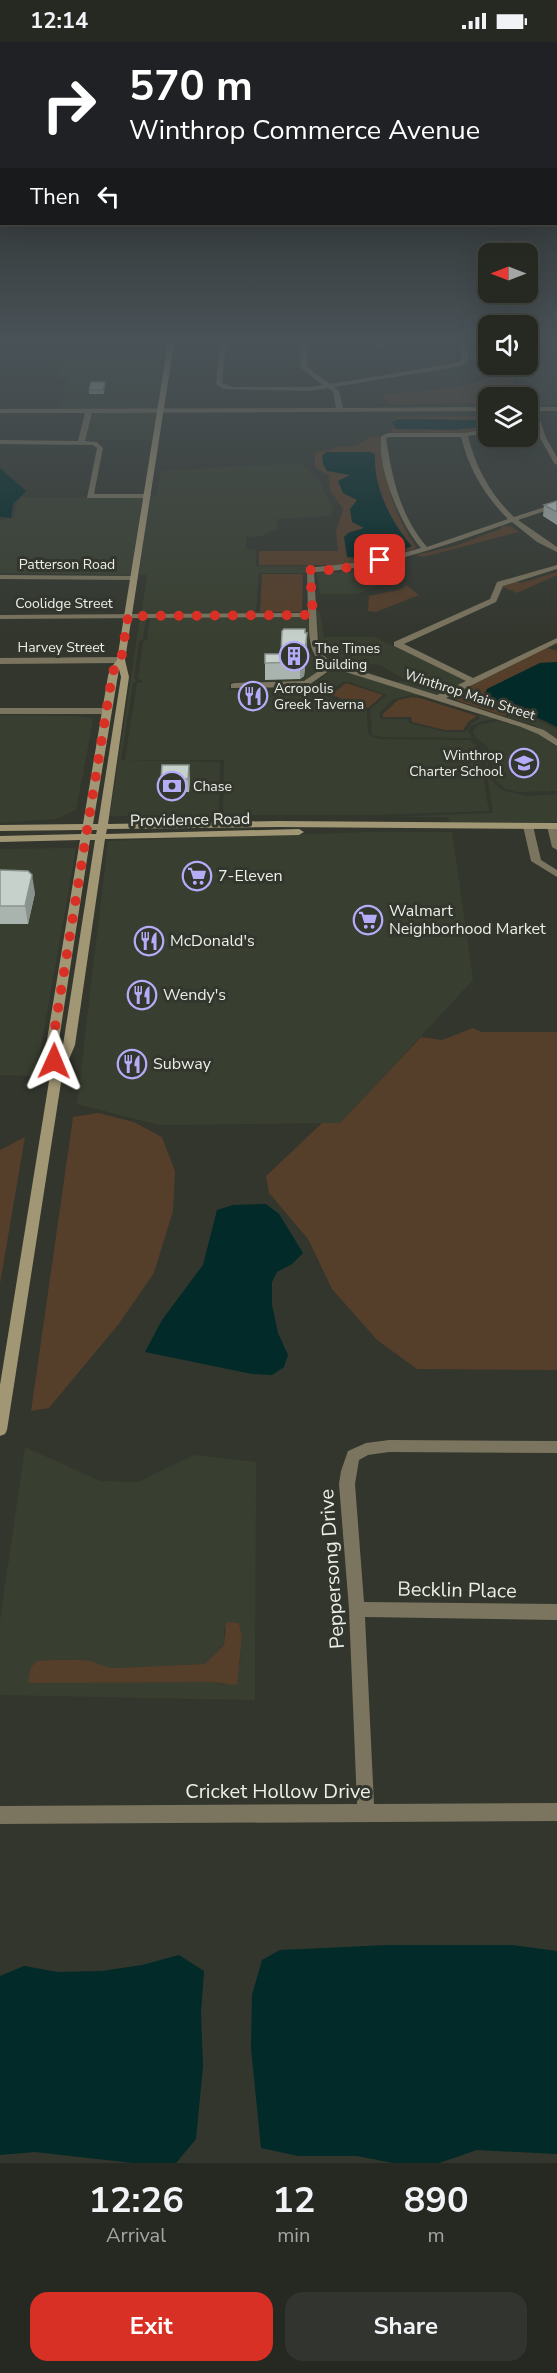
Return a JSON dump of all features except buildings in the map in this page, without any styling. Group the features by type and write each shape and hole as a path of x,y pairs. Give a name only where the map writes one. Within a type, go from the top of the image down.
{"main road":[{"path":"0,1430 56,1076 69,1046 103,832 125,677 121,660 155,442"},
{"path":"56,1076 52,1046 112,676 121,660"},
{"path":"112,676 117,682 114,704 121,708"},
{"name":"Providence Road","path":"0,828 88,826 103,832"},
{"name":"Providence Road","path":"0,839 86,838 103,832 272,833 380,826 554,826"}],"street":[{"path":"0,442 96,444 100,448 90,496 147,496"},
{"path":"384,442 395,496 409,526 425,549"},
{"path":"466,442 471,463 481,482 510,519 517,526 557,550"},
{"path":"546,442 557,463"},
{"path":"332,665 326,663 317,652 310,570 337,570 425,549 557,505"},
{"path":"473,681 397,644 493,600 500,584 557,567"},
{"name":"Patterson Road","path":"0,577 134,578"},
{"name":"Coolidge Street","path":"0,617 313,615"},
{"path":"438,698 557,640"},
{"name":"Harvey Street","path":"0,661 121,660"},
{"path":"234,686 306,684 332,665"},
{"name":"Winthrop Main Street","path":"332,665 532,728 557,743"},
{"path":"0,711 106,711"},
{"path":"528,826 536,861 556,870"},
{"path":"554,826 557,847"},
{"name":"Peppersong Drive","path":"366,1814 357,1609 348,1478 350,1462 359,1451 389,1446 557,1447"},
{"name":"Becklin Place","path":"357,1609 557,1612"},
{"name":"Cricket Hollow Drive","path":"0,1815 557,1812"}],"shaded area":[{"path":"362,442 380,442 390,494 401,521 416,547 412,550 382,554 376,558 341,567 338,565 259,565 259,551 338,551 336,532 343,509 330,490 329,476 315,467 315,453 356,446"},
{"path":"302,463 318,479 333,508 331,516 277,519 278,530 270,531 263,536 246,537 246,549 256,550 256,566 311,566 306,569 306,573 259,573 256,612 280,613 141,614 147,575 139,575 150,497 157,496 161,471"},
{"path":"22,497 142,497 131,575 0,573 0,520 14,518 17,503"},
{"path":"502,526 511,526 519,532 423,557 416,555 455,546 500,529"},
{"path":"361,572 378,586 358,594 320,594 317,573"},
{"path":"557,572 557,575 517,593 503,587 514,581 521,583"},
{"path":"262,574 303,574 302,612 260,612"},
{"path":"406,585 419,595 376,612 368,611 369,596 402,589"},
{"path":"317,612 320,612 324,637 374,637 467,681 437,695 396,682 408,681 379,665 372,664 365,668 365,671 388,679 330,661 322,652 319,643"},
{"path":"301,617 309,620 309,647 311,654 323,666 322,668 305,681 230,682 229,690 307,690 367,710 368,735 380,739 470,740 478,748 489,811 372,815 223,815 224,760 125,760 137,683 144,682 138,678 143,642 147,639 150,618"},
{"path":"140,618 146,618 143,639 139,642 134,678 136,681 133,683 121,760 220,762 219,816 110,816"},
{"path":"547,648 557,651 557,662 540,663 487,689 492,700 518,709 504,716 450,698 450,696"},
{"path":"334,668 439,701 474,713 422,696 410,695 394,699 379,713 381,719 408,719 409,723 445,732 466,732 472,723 480,718 479,715 497,719 482,721 471,726 468,731 472,738 381,737 372,735 370,709 387,695 349,682 343,682 327,694 308,688 234,689 307,686"},
{"path":"346,683 383,695 368,708 331,695"},
{"path":"412,697 477,716 468,722 463,730 445,730 412,722 411,717 383,717 383,714 398,700"},
{"path":"519,711 557,730 557,739 536,726 507,717"},
{"path":"0,715 77,716 90,718 93,721 76,810 56,819 0,823"},
{"name":"Winthrop Charter School","path":"498,721 533,731 557,747 557,791 516,792 506,789 496,781 488,747 475,737 473,731 478,725"},
{"path":"477,742 484,748 492,781 502,790 526,796 557,794 557,822 450,824 448,817 391,817 493,813 483,748"},
{"path":"371,832 452,832 473,980 340,1123 159,1125 77,1104 108,841"},
{"path":"76,848 36,1076 0,1075 0,849"},
{"path":"473,1028 482,1032 557,1032 557,1370 417,1369 377,1340 332,1289 308,1239 269,1193 266,1176 322,1123 340,1123 421,1037 442,1040"},
{"path":"98,1113 134,1122 162,1137 175,1171 173,1211 154,1273 118,1325 49,1408 31,1411 73,1117"},
{"path":"25,1137 0,1284 0,1150"},
{"path":"25,1447 100,1481 138,1482 194,1455 256,1462 255,1700 0,1695 0,1621","holes":["239,1623 242,1636 240,1663 225,1685 208,1682 28,1682 37,1661 66,1659 94,1662 103,1668 205,1664 224,1644 224,1628"]},
{"path":"226,1622 239,1623 242,1636 237,1685 208,1682 28,1683 31,1667 37,1661 84,1660 114,1668 205,1664 224,1645"}],"water":[{"path":"326,452 375,454 380,491 397,526 412,546 380,555 347,557 344,537 348,533 364,528 352,522 350,509 357,500 343,493 338,481 350,475 327,471 322,456"},
{"path":"0,468 26,491 13,504 11,518 0,517"},
{"path":"557,662 557,727 484,695 487,689 540,663"},
{"path":"266,1204 279,1214 303,1253 292,1264 277,1272 272,1282 272,1305 278,1333 288,1355 284,1367 272,1375 252,1374 145,1352 162,1320 203,1265 217,1210 233,1205"},
{"path":"388,1945 512,1945 557,1951 557,2154 477,2150 439,2163 393,2163 357,2156 298,2156 261,2148 251,2048 252,1995 262,1960 280,1950"},
{"path":"179,1955 204,1971 201,2013 203,2066 196,2139 176,2163 133,2163 35,2152 0,2155 0,1976 24,1966 58,1972 102,1971 142,1965"}],"place":[{"name":"The Times Building","path":"294,656"},
{"name":"Acropolis Greek Taverna","path":"253,696"},
{"name":"Winthrop Charter School","path":"524,763"},
{"name":"Chase","path":"172,786"},
{"name":"7-Eleven","path":"197,876"},
{"name":"Walmart Neighborhood Market","path":"368,920"},
{"name":"McDonald's","path":"149,941"},
{"name":"Wendy's","path":"142,995"},
{"name":"Subway","path":"132,1064"}],"route":[{"path":"54,1061 52,1046 112,676 121,660 128,616 313,615 310,570 337,570 380,560"}]}
